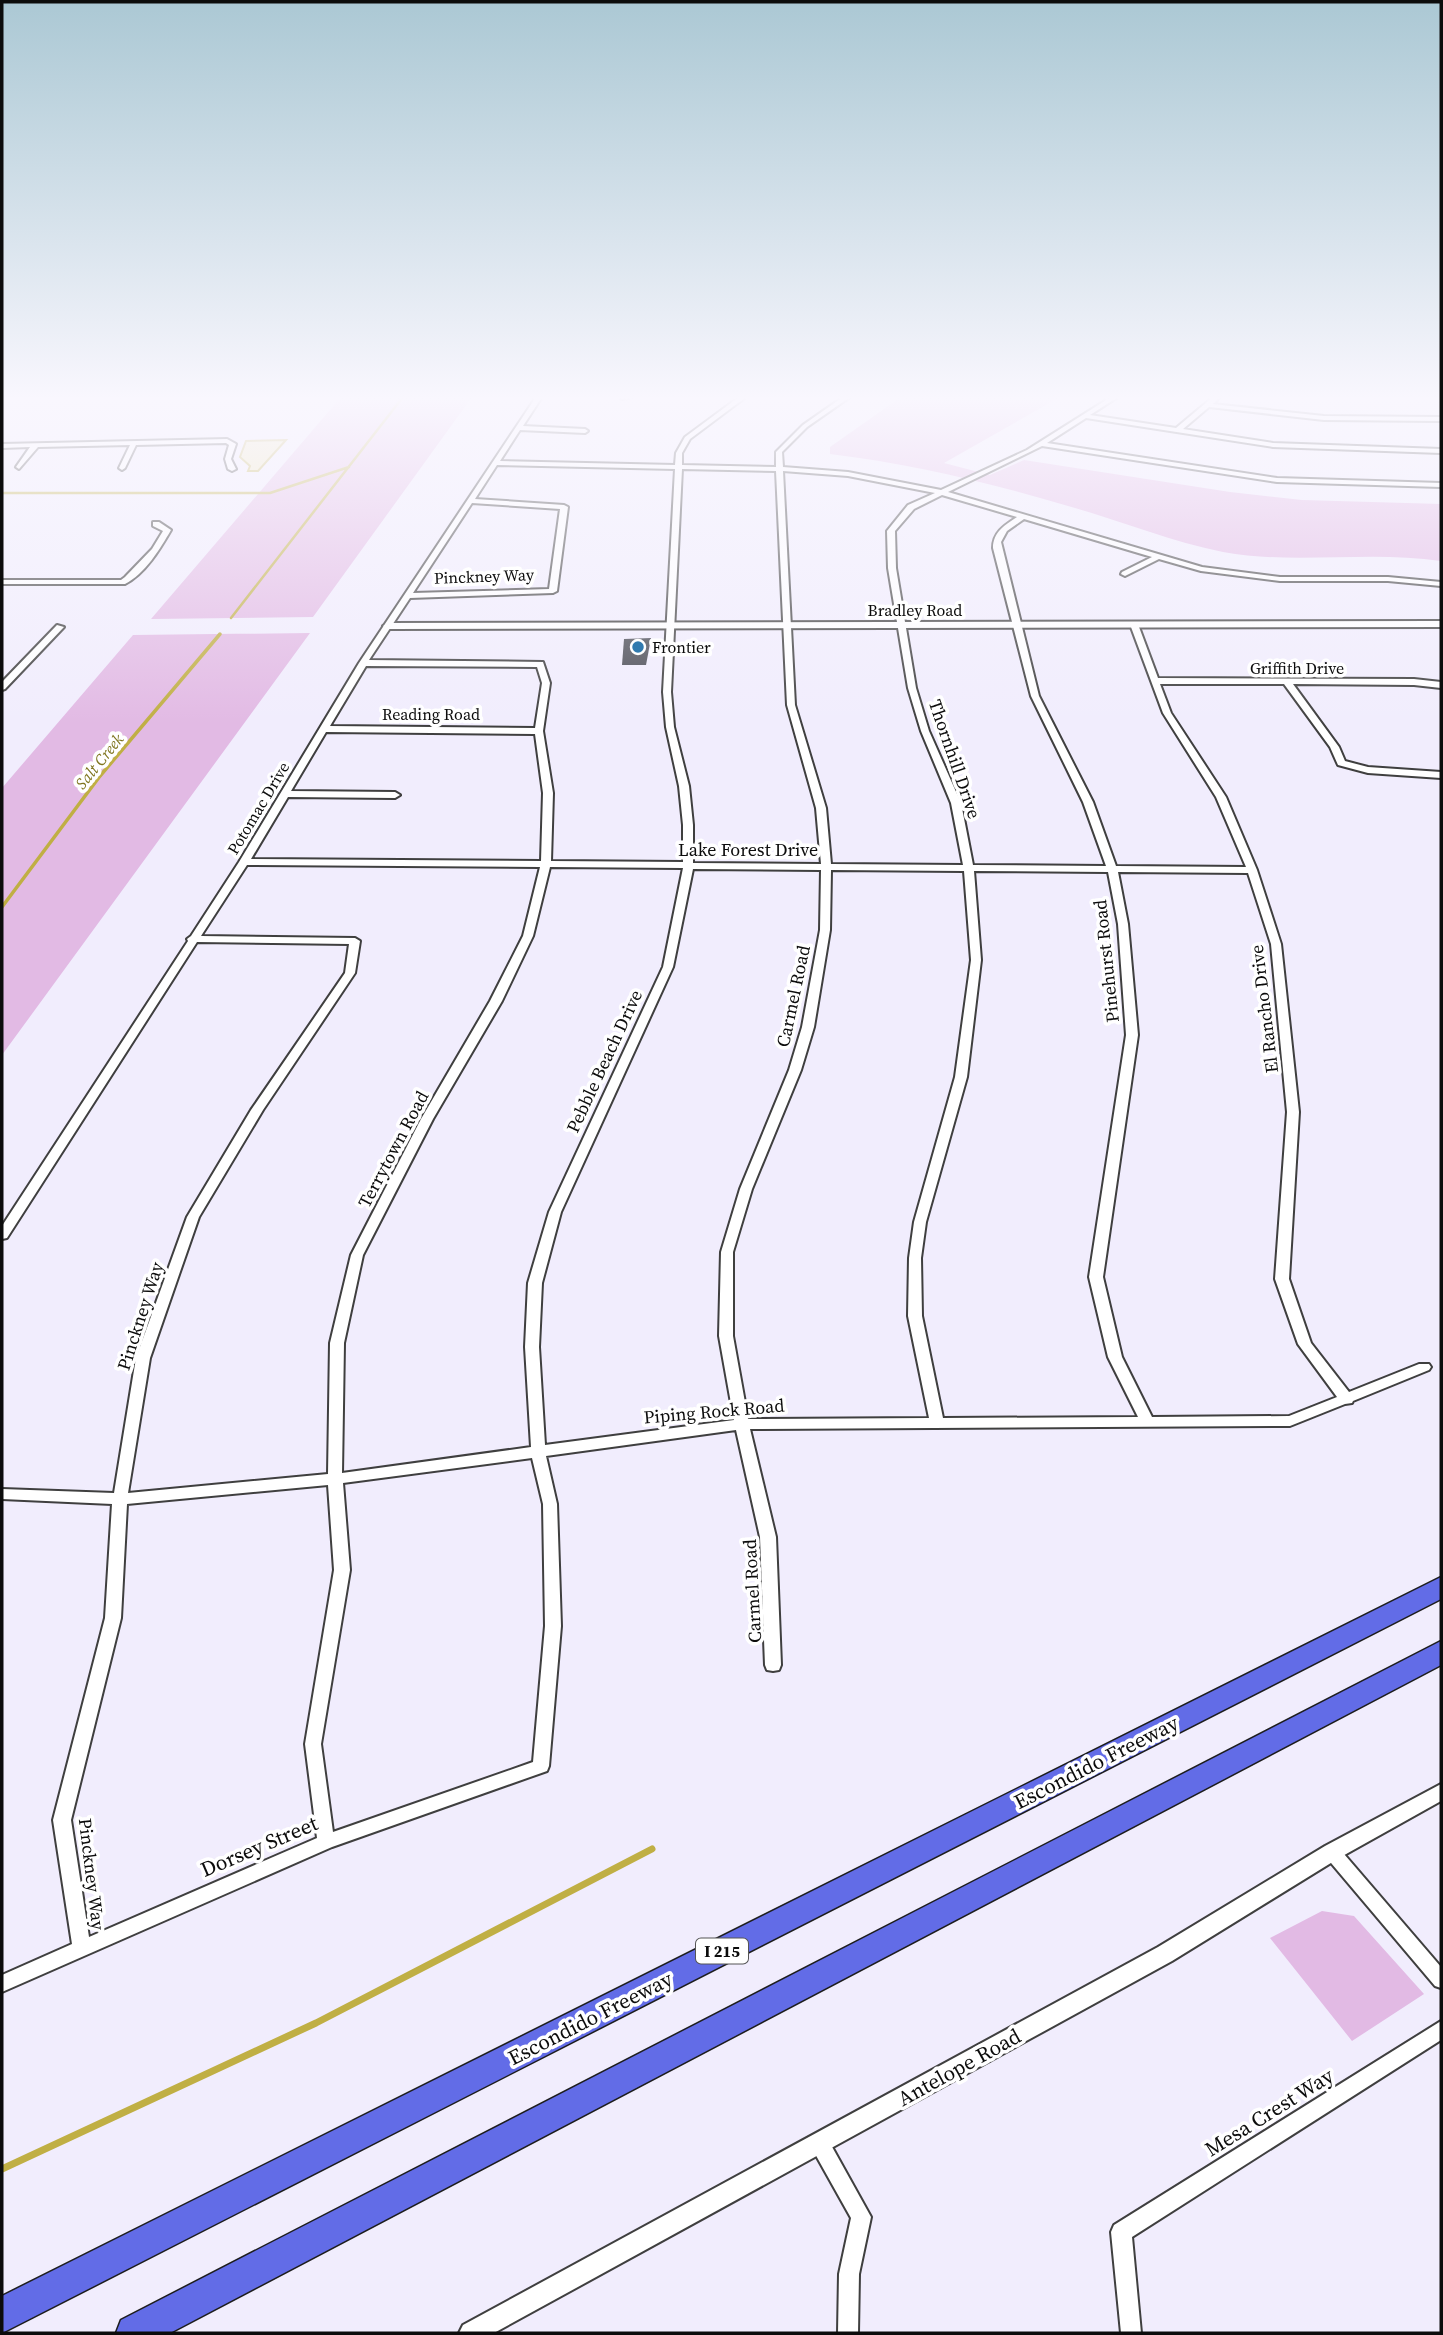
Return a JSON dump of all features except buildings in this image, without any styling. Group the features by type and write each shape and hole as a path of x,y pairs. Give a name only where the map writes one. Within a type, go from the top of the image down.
{"highway":[{"name":"Escondido Freeway","path":"2,2315 1441,1587"},
{"path":"134,2333 1441,1652"}],"street":[{"name":"Potomac Drive","path":"2,1235 244,862 363,663 467,506"},
{"name":"Pinckney Way","path":"406,596 553,591 564,507 548,506"},
{"name":"Pebble Beach Drive","path":"541,1766 553,1626 550,1504 538,1450 532,1347 535,1283 555,1212 668,967 688,867 684,786 670,727 667,692 675,506"},
{"name":"Carmel Road","path":"773,1665 768,1537 742,1424 726,1336 727,1252 746,1189 794,1070 808,1027 825,930 826,867 821,808 790,705 780,506"},
{"name":"Thornhill Drive","path":"913,506 891,531 892,568 912,688 925,731 956,803 969,868 976,960 961,1077 920,1222 915,1258 914,1306 937,1421"},
{"path":"986,506 1157,557 1239,575 1280,579 1388,579 1441,584"},
{"name":"Pinehurst Road","path":"1023,517 1000,532 996,540 1035,696 1074,769 1112,869 1122,924 1132,1035 1096,1277 1115,1357 1148,1423"},
{"path":"2,582 122,582 128,579 162,540 167,530 156,524"},
{"path":"1125,574 1157,557"},
{"name":"Bradley Road","path":"388,626 1441,624"},
{"path":"2,687 60,626"},
{"name":"El Rancho Drive","path":"1135,626 1167,713 1221,797 1252,870 1276,944 1293,1112 1282,1279 1305,1344 1347,1401"},
{"name":"Terrytown Road","path":"326,1842 313,1744 342,1570 335,1479 337,1343 357,1255 427,1119 496,1001 528,936 545,866 548,793 539,731 546,683 540,664 363,663"},
{"name":"Griffith Drive","path":"1154,681 1414,682 1441,685"},
{"path":"1288,682 1334,747 1341,763 1368,770 1441,775"},
{"name":"Reading Road","path":"323,729 539,731"},
{"path":"287,794 395,795"},
{"name":"Lake Forest Drive","path":"244,862 1252,870"},
{"name":"Pinckney Way","path":"82,1948 62,1820 113,1618 120,1499 143,1358 193,1217 257,1110 350,973 355,941 192,939"},
{"name":"Piping Rock Road","path":"2,1494 120,1499 335,1479 742,1424 1290,1421 1347,1401 1423,1367"},
{"name":"Dorsey Street","path":"2,1984 326,1842 541,1766"},
{"name":"Antelope Road","path":"471,2333 1165,1954 1332,1852 1441,1792"},
{"path":"1332,1852 1441,1980"},
{"name":"Mesa Crest Way","path":"1131,2333 1121,2232 1441,2030"},
{"path":"819,2143 861,2217 849,2274 848,2333"}],"shaded area":[{"path":"248,506 393,506 313,617 151,619"},
{"path":"1068,506 1441,506 1441,561 1387,557 1250,556 1186,543"},
{"path":"310,633 2,1055 2,788 133,635"},
{"path":"1322,1911 1354,1916 1424,1994 1352,2041 1270,1938"}],"waterway":[{"name":"Salt Creek","path":"231,618 318,506"},
{"name":"Salt Creek","path":"2,907 100,776 220,634"},
{"path":"2,2169 316,2023 652,1849"}],"place":[{"name":"Frontier","path":"638,647"}]}
